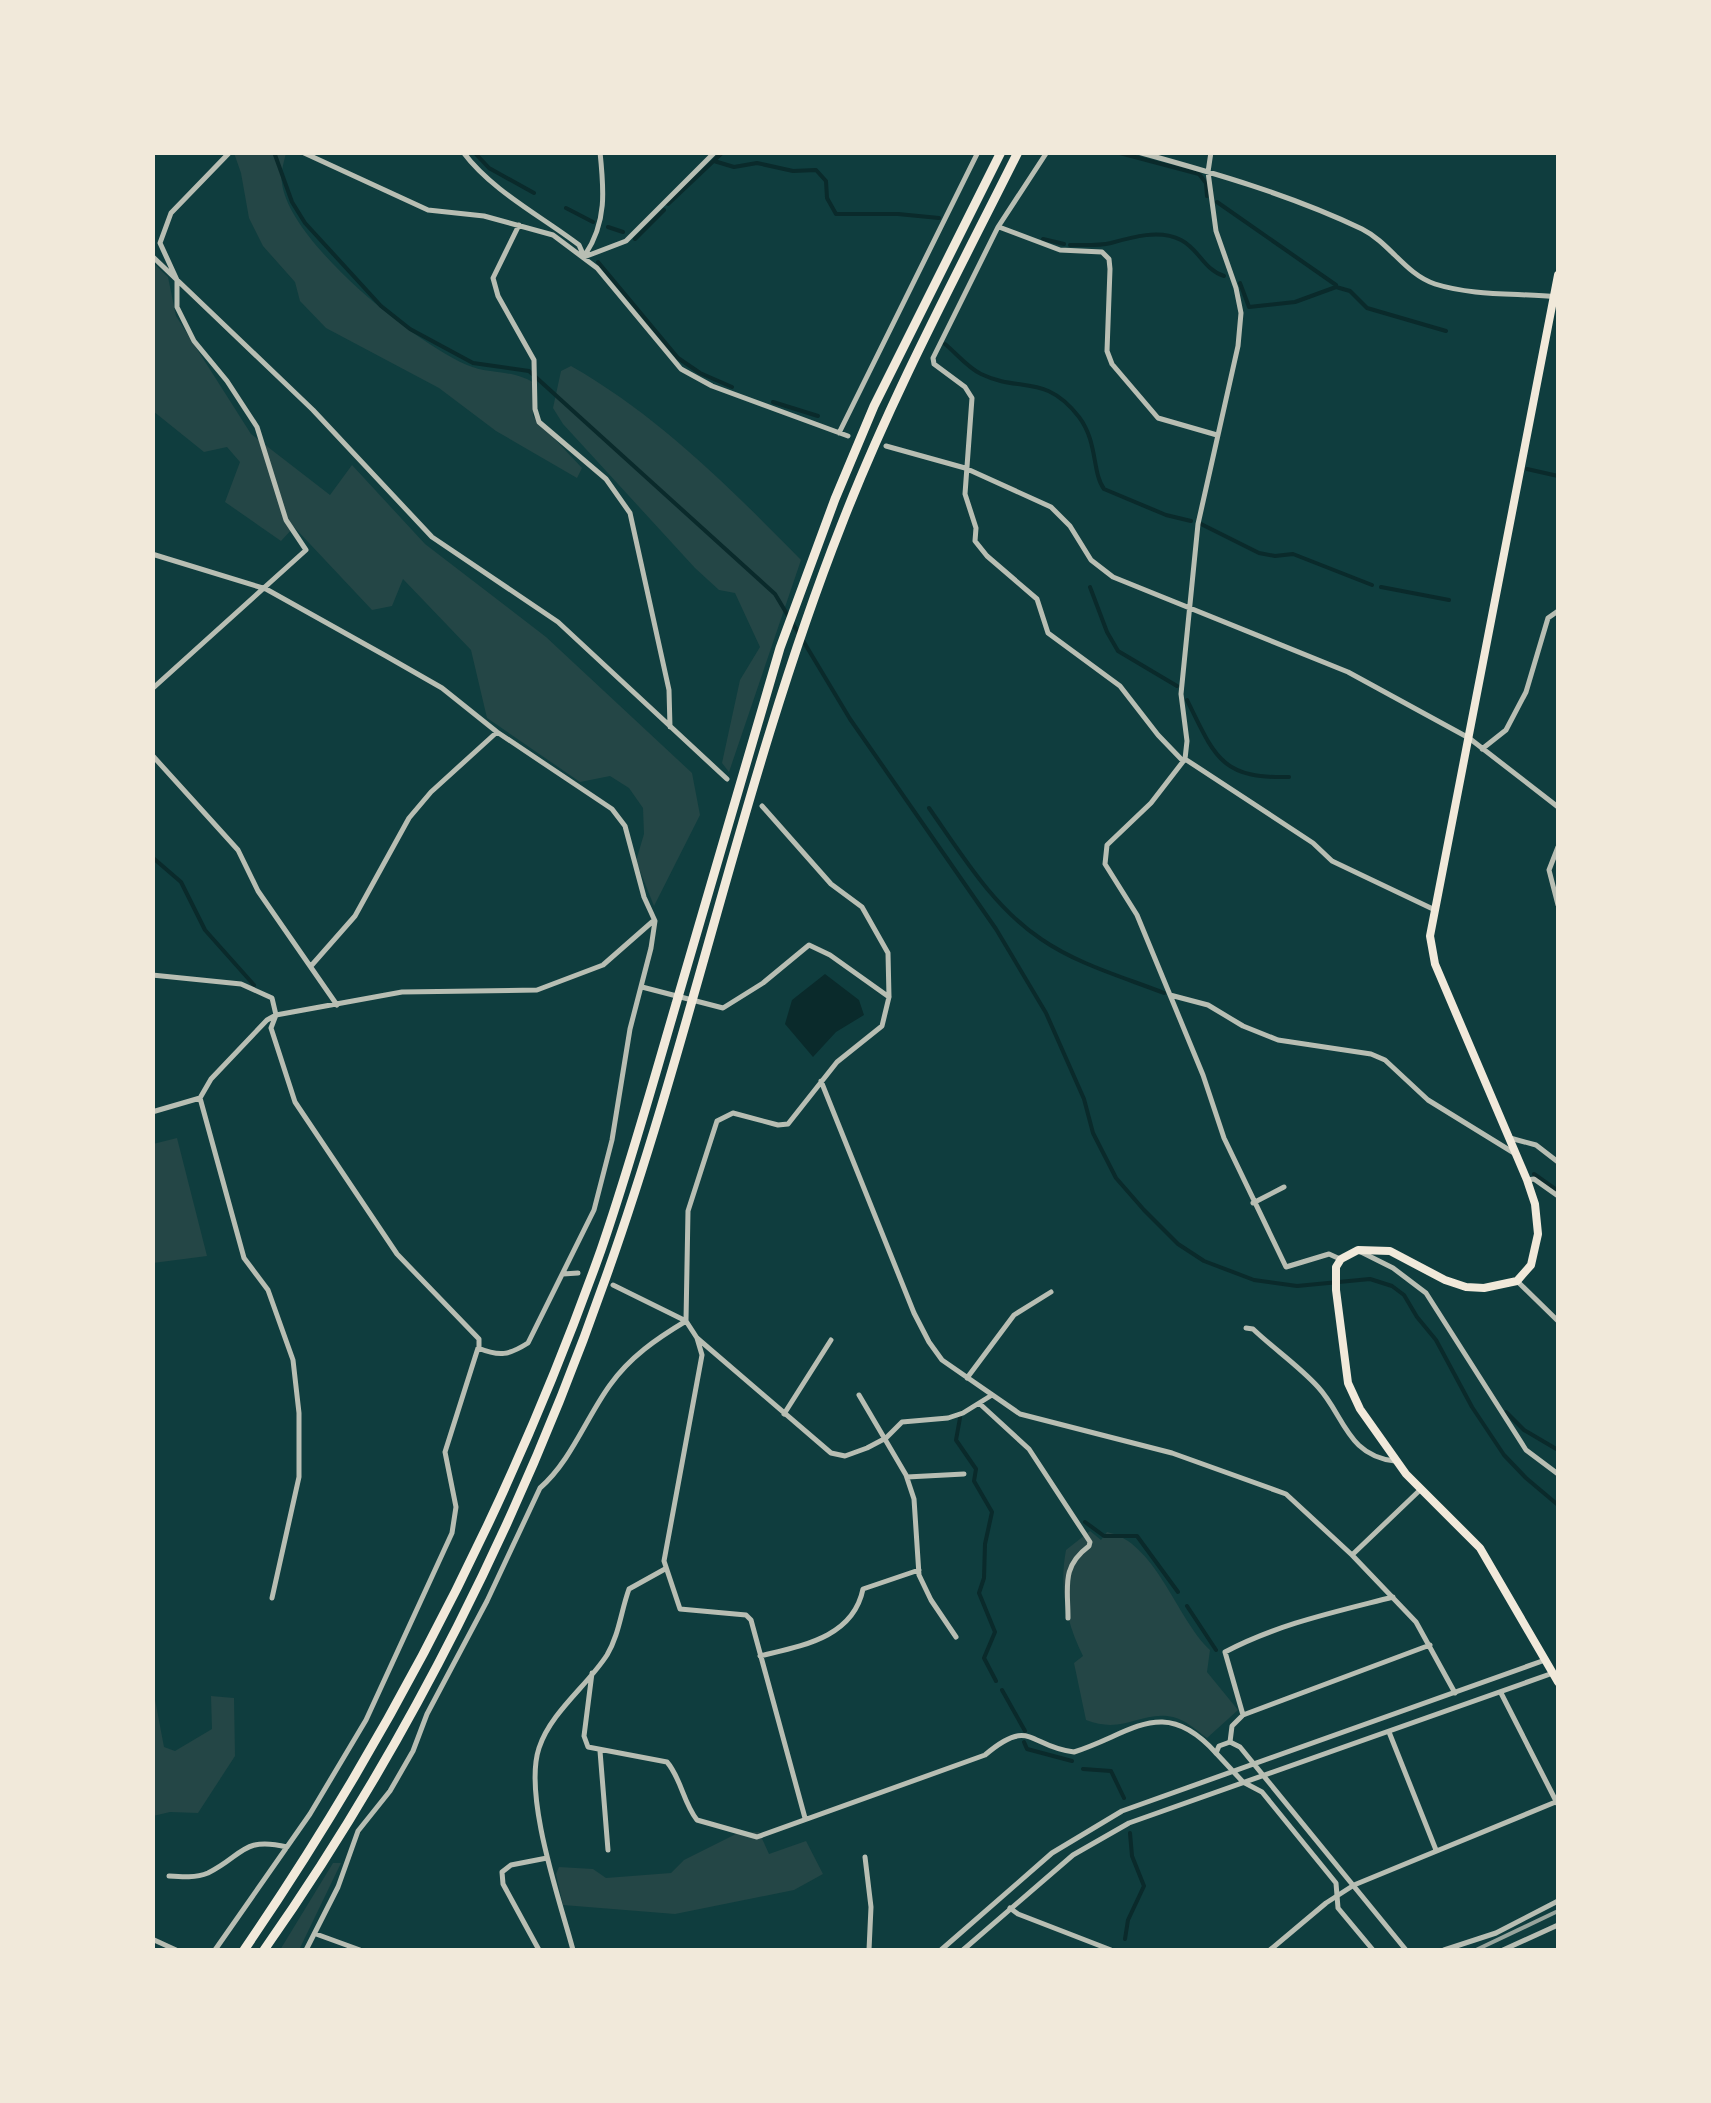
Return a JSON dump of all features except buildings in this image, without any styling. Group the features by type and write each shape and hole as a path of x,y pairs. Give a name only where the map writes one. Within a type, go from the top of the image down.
{"highway":[{"path":"244,1950 326,1826 388,1720 488,1522 552,1376 621,1188 780,648 800,593 874,406 1000,152"},
{"path":"264,1950 341,1834 438,1664 576,1359 640,1172 793,663 839,528 878,437 1018,152"}],"main road":[{"path":"1558,275 1558,297 1468,738 1430,949 1506,1137 1528,1180 1538,1234 1531,1265 1516,1281 1484,1288 1466,1287 1444,1280 1390,1250 1358,1250 1339,1263 1336,1290 1348,1382 1369,1425 1420,1490 1480,1548 1545,1660 1556,1672 1558,1682"},
{"path":"1545,1660 1558,1655"}],"street":[{"path":"152,689 306,550 286,520 257,428 194,341 176,307 177,280 160,243 172,213 230,152"},
{"path":"302,152 428,210 484,216 553,234 597,268 681,370 712,386 848,436"},
{"path":"463,152 472,165 518,202 580,244 584,257"},
{"path":"584,257 598,236 603,212 600,152"},
{"path":"584,257 626,242 715,152"},
{"path":"839,433 978,152"},
{"path":"1047,152 998,227 933,358 934,364 965,386 972,398 964,494 976,528 975,541 987,556 1038,598 1048,633 1120,686 1158,735 1184,760 1314,843 1332,861 1435,910"},
{"path":"1138,152 1307,205 1368,232 1409,270 1429,282 1450,288 1558,297"},
{"path":"1211,152 1208,172 1216,231 1241,314 1238,346 1198,524 1181,694 1187,741 1184,760 1151,803 1107,845 1105,864 1136,915 1224,1138 1286,1266 1329,1254 1339,1263"},
{"path":"519,225 494,278 498,296 534,360 539,422 606,479 630,512 669,690 670,729"},
{"path":"998,227 1060,250 1102,252 1109,259 1110,269 1106,351 1112,364 1158,418 1217,435"},
{"path":"152,256 312,410 432,537 558,622 726,779"},
{"path":"886,446 965,468 1050,508 1070,526 1091,560 1114,577 1348,672 1468,738 1558,807"},
{"path":"152,554 266,589 442,688 496,732 612,809 625,826 644,898 655,920 630,1029 612,1140 594,1210 528,1342 512,1353 497,1356 478,1348"},
{"path":"1482,749 1506,730 1526,692 1548,618 1558,611"},
{"path":"311,966 355,916 409,818 431,792 496,732"},
{"path":"152,755 238,850 266,904 337,1005"},
{"path":"686,1321 688,1210 712,1129 721,1118 733,1113 788,1124 837,1062 882,1026 889,997 888,952 862,908 831,884 762,806"},
{"path":"1558,848 1549,870 1558,905"},
{"path":"152,1112 200,1098 211,1079 276,1015 402,992 536,990 604,966 655,920"},
{"path":"642,987 723,1008 809,946 889,997"},
{"path":"152,975 241,984 272,998 276,1015 271,1028 295,1102 397,1254 479,1339 445,1452 456,1507 452,1533 366,1720 310,1814 215,1950"},
{"path":"1170,995 1208,1006 1279,1040 1371,1054 1385,1060 1428,1100 1515,1153"},
{"path":"821,1081 922,1330 942,1360 1020,1414 1190,1458 1286,1494 1416,1622 1455,1692"},
{"path":"200,1098 244,1258 268,1290 293,1360 299,1413 299,1476 272,1598"},
{"path":"1506,1137 1536,1145 1558,1162"},
{"path":"1528,1180 1558,1196"},
{"path":"1253,1203 1284,1188"},
{"path":"1358,1250 1393,1268 1426,1293 1526,1450 1558,1474"},
{"path":"563,1274 578,1274"},
{"path":"1516,1281 1558,1321"},
{"path":"613,1286 686,1321 698,1338 832,1453 845,1456 886,1438 902,1422 948,1418 992,1395"},
{"path":"967,1378 1014,1315 1051,1292"},
{"path":"306,1950 338,1887 358,1831 390,1791 413,1751 540,1488 554,1476 610,1385 632,1358 686,1321"},
{"path":"1246,1328 1252,1329 1320,1389 1346,1434 1372,1454 1395,1461"},
{"path":"698,1338 702,1355 674,1498 665,1569 680,1610 746,1615 751,1620 805,1818"},
{"path":"784,1414 830,1340"},
{"path":"859,1395 906,1477 914,1499 919,1570 930,1599 956,1637"},
{"path":"980,1404 1029,1449 1090,1542 1068,1569 1068,1618"},
{"path":"906,1477 964,1474"},
{"path":"1352,1555 1420,1490"},
{"path":"573,1950 548,1858 536,1782 540,1746 615,1638 629,1589 665,1569"},
{"path":"760,1656 817,1642 836,1632 861,1602 864,1589 919,1570"},
{"path":"1242,1715 1225,1652 1254,1636 1392,1597"},
{"path":"1230,1742 1232,1726 1242,1715 1430,1645"},
{"path":"941,1950 1043,1860 1096,1824 1176,1790 1545,1660"},
{"path":"963,1950 1073,1855 1115,1830 1156,1812 1556,1672"},
{"path":"592,1673 584,1736 588,1747 667,1762 697,1820 756,1837 985,1755 999,1742 1015,1736 1028,1734 1074,1752 1141,1722 1183,1726 1202,1738 1243,1782 1262,1792 1336,1883 1338,1908 1374,1950"},
{"path":"1270,1950 1326,1903 1354,1886 1558,1803 1502,1692"},
{"path":"1390,1732 1437,1851"},
{"path":"1216,1753 1219,1746 1230,1742 1240,1747 1406,1950"},
{"path":"600,1751 608,1850"},
{"path":"169,1876 204,1875 248,1846 270,1843 287,1847"},
{"path":"865,1857 871,1907 869,1950"},
{"path":"539,1950 504,1884 502,1872 511,1865 548,1858"},
{"path":"1444,1950 1496,1932 1558,1901"},
{"path":"1010,1908 1110,1950"},
{"path":"1504,1950 1558,1924"},
{"path":"315,1933 360,1950"},
{"path":"152,1940 176,1950"}],"shaded area":[{"path":"234,153 286,153 282,179 290,207 307,233 358,288 417,336 467,365 534,383 533,416 582,468 577,478 496,431 439,388 326,328 300,301 295,282 263,246 249,218"},
{"path":"152,262 168,277 176,316 251,434 330,495 352,465 425,544 546,637 692,773 700,815 654,906 636,861 644,834 643,808 629,788 610,776 580,782 487,718 471,650 403,579 392,606 372,610 294,527 281,541 225,502 240,462 227,447 204,452 153,411"},
{"path":"571,366 664,430 801,560 729,772 722,763 740,680 760,647 735,593 719,590 695,568 563,424 553,408 561,371"},
{"path":"825,974 859,1000 864,1015 836,1032 813,1057 785,1024 792,1000"},
{"path":"177,1138 207,1256 153,1263 153,1144"},
{"path":"1090,1531 1101,1540 1107,1532 1139,1550 1210,1650 1207,1672 1238,1710 1207,1738 1173,1717 1111,1725 1086,1720 1074,1663 1083,1656 1068,1617 1063,1577 1066,1550"},
{"path":"153,1689 164,1747 175,1751 212,1729 211,1696 234,1698 235,1756 198,1813 153,1816"},
{"path":"759,1832 769,1854 806,1841 823,1874 794,1890 675,1914 563,1905 556,1874 559,1867 593,1869 606,1878 671,1873 684,1860 738,1833"},
{"path":"333,1863 341,1863 299,1950 280,1950"}],"waterway":[{"path":"274,152 292,202 305,223 381,306 410,329 473,363 529,371 775,594 850,719 996,929 1046,1013 1084,1099 1093,1133 1116,1178 1144,1210 1178,1244 1204,1261 1254,1280 1297,1286 1370,1279 1392,1286 1404,1295 1436,1340 1472,1407 1504,1455 1558,1505"},
{"path":"474,152 489,168 534,193"},
{"path":"668,204 723,152"},
{"path":"1116,152 1199,174 1206,183 1207,196"},
{"path":"714,161 734,167 757,163 793,171 816,170 826,181 827,198 836,214 939,218"},
{"path":"1217,202 1336,285"},
{"path":"566,208 593,222"},
{"path":"635,239 664,210"},
{"path":"608,227 623,232"},
{"path":"1070,245 1164,235 1187,244 1211,269 1224,276"},
{"path":"1043,239 1064,244"},
{"path":"598,262 678,358 732,387"},
{"path":"1240,283 1249,307 1295,302 1336,287 1350,291 1367,308 1446,331"},
{"path":"945,344 981,374 1043,389 1067,403 1085,427 1104,489 1191,521"},
{"path":"773,402 818,416"},
{"path":"1527,469 1558,476"},
{"path":"1201,524 1259,553 1293,554 1372,585"},
{"path":"1090,587 1118,651 1177,686"},
{"path":"1381,587 1449,600"},
{"path":"1187,700 1223,761 1248,774 1289,777"},
{"path":"929,808 979,879 1024,926 1070,956 1164,993"},
{"path":"152,857 181,882 205,930 254,985"},
{"path":"1534,1174 1558,1191"},
{"path":"1506,1412 1524,1430 1558,1450"},
{"path":"960,1418 956,1440 976,1469 974,1481 992,1512 979,1593 995,1632 984,1658 996,1681"},
{"path":"1085,1522 1104,1536 1137,1536 1178,1592"},
{"path":"1187,1606 1216,1650"},
{"path":"1002,1690 1025,1731"},
{"path":"1024,1742 1027,1749 1072,1761"},
{"path":"1083,1769 1111,1771 1124,1798"},
{"path":"1125,1939 1128,1920 1144,1886 1132,1856 1130,1833"}],"railway":[{"path":"1476,1950 1558,1911"}]}
